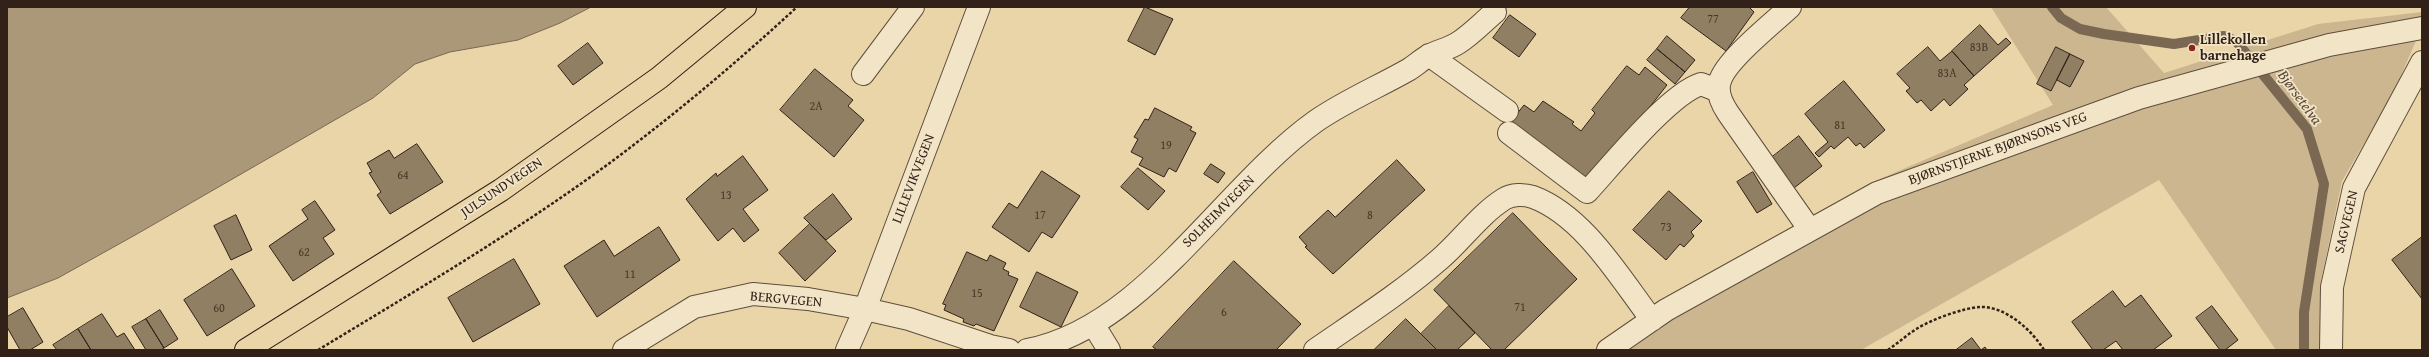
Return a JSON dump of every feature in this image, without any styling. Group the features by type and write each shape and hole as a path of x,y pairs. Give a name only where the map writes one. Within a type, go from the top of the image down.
{"main road":[{"name":"JULSUNDVEGEN","path":"246,350 501,190 659,78 745,7"}],"street":[{"path":"863,74 913,7"},
{"name":"LILLEVIKVEGEN","path":"847,350 865,309 979,7"},
{"path":"1790,7 1731,63 1719,81 1719,91 1728,113 1810,230"},
{"name":"SOLHEIMVEGEN","path":"1027,350 1046,346 1071,337 1107,316 1147,283 1268,163 1316,121 1410,69 1429,55 1458,43 1495,12"},
{"name":"BJØRNSTJERNE BJØRNSONS VEG","path":"1608,350 1652,320 1877,193 2139,98 2329,46 2422,28"},
{"path":"1429,55 1507,111"},
{"name":"SAGVEGEN","path":"2331,350 2332,287 2354,188 2422,62"},
{"path":"1509,133 1586,192 1666,107 1685,92 1701,84 1719,91"},
{"path":"1315,350 1398,293 1440,259 1490,210 1505,198 1517,195 1533,197 1574,222 1594,245 1652,320"},
{"name":"BERGVEGEN","path":"624,350 694,307 753,294 808,300 865,309"},
{"path":"865,309 909,319 990,346 1009,350"},
{"path":"1093,324 1109,350"}],"path":[{"path":"318,350 456,267 596,173 737,62 797,7"},
{"path":"1888,350 1918,328 1948,315 1980,307 2007,314 2029,329 2044,350"}],"shaded area":[{"path":"7,7 591,7 560,23 518,40 450,52 415,64 373,98 137,234 58,278 7,298"},
{"path":"1991,7 2106,7 2164,73 2318,24 2422,12 2422,27 2392,96 2342,181 2321,281 2323,350 2276,350 2159,180 1861,350 1594,350 1666,298 1868,184 2053,105"}],"building":[{"path":"1145,7 1173,19 1155,55 1128,41"},
{"path":"1690,7 1749,7 1754,12 1726,51 1681,18"},
{"path":"1510,15 1536,34 1519,57 1493,38"},
{"path":"1980,25 1998,45 2006,38 2011,43 1974,76 1952,51"},
{"path":"1667,36 1695,60 1685,72 1657,49"},
{"path":"588,43 603,63 573,85 558,66"},
{"path":"1928,47 1940,61 1952,51 1974,76 1964,85 1968,89 1950,106 1944,99 1931,111 1921,100 1917,103 1906,91 1910,88 1897,74"},
{"path":"2056,47 2070,54 2051,91 2037,84"},
{"path":"1657,49 1685,72 1675,84 1647,60"},
{"path":"2070,54 2084,61 2070,87 2057,80"},
{"path":"1627,66 1639,75 1645,67 1667,85 1587,187 1508,125 1524,105 1534,112 1543,101 1574,122 1572,124 1581,131 1595,113 1592,110"},
{"path":"815,69 853,100 848,106 864,120 834,157 780,110"},
{"path":"1844,81 1885,130 1864,148 1860,143 1856,146 1848,137 1834,149 1831,146 1819,157 1815,153 1828,142 1805,114"},
{"path":"1155,108 1192,127 1190,130 1196,133 1176,172 1169,168 1164,177 1139,165 1143,158 1131,152 1138,139 1134,137 1145,119 1148,120"},
{"path":"1799,136 1822,166 1794,188 1771,158"},
{"path":"417,144 443,182 390,214 377,195 381,192 369,173 372,172 367,163 389,150 394,158"},
{"path":"743,156 768,190 743,209 759,230 744,242 733,228 718,241 686,199 716,173 717,176"},
{"path":"1397,160 1425,190 1333,274 1305,247 1307,246 1299,237 1328,210 1335,217"},
{"path":"1211,164 1225,173 1218,183 1204,174"},
{"path":"1138,168 1165,191 1148,210 1121,187"},
{"path":"1042,171 1080,196 1052,238 1042,232 1029,252 992,227 1009,203 1017,208"},
{"path":"1753,172 1772,204 1757,213 1737,182"},
{"path":"1669,191 1702,221 1691,232 1694,236 1684,247 1680,244 1666,260 1633,230"},
{"path":"833,194 852,219 826,240 804,218"},
{"path":"315,201 335,230 323,238 334,254 293,281 269,246 308,219 302,210"},
{"path":"1513,213 1577,279 1504,350 1492,350 1434,290"},
{"path":"236,215 252,250 231,260 214,226"},
{"path":"810,224 836,251 805,281 779,253"},
{"path":"659,227 680,260 597,317 564,266 604,240 614,256"},
{"path":"2422,237 2422,299 2392,260"},
{"path":"967,252 987,261 990,255 1006,263 1003,269 1009,272 1008,275 1018,279 994,331 976,324 974,326 963,322 964,319 944,310 946,305 943,304"},
{"path":"514,259 540,304 473,342 448,298"},
{"path":"1234,261 1301,324 1276,350 1157,350 1153,347"},
{"path":"232,269 255,306 207,336 184,300"},
{"path":"1037,272 1078,292 1061,327 1020,307"},
{"path":"2113,291 2125,307 2141,295 2172,336 2153,350 2123,350 2116,341 2103,350 2093,350 2072,322"},
{"path":"1449,306 1475,333 1457,350 1437,350 1421,334"},
{"path":"2212,306 2238,340 2225,350 2220,350 2196,318"},
{"path":"23,308 43,342 30,350 20,350 7,327 7,317"},
{"path":"160,310 178,339 164,348 146,319"},
{"path":"102,314 117,337 124,333 135,350 91,350 78,329"},
{"path":"146,319 164,348 161,350 146,350 132,327"},
{"path":"1406,319 1437,350 1374,350"},
{"path":"78,329 91,350 57,350 53,345"},
{"path":"1972,338 1981,350 1956,350"}],"waterway":[{"name":"Bjørsetelva","path":"2052,7 2061,18 2080,29 2104,34 2174,44 2224,36 2236,41 2307,129 2324,184 2304,312 2304,350"}],"place":[{"name":"Lillekollen barnehage","path":"2192,48"}]}
